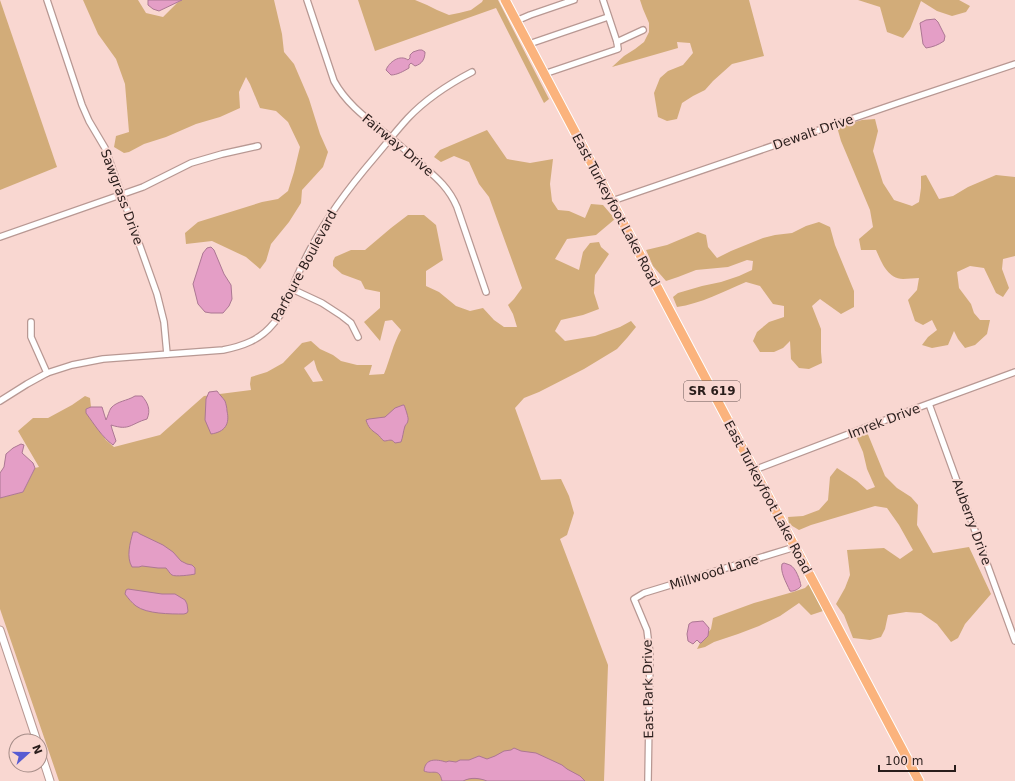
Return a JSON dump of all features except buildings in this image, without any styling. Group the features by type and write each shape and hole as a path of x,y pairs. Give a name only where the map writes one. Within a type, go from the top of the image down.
{"main road":[{"name":"East Turkeyfoot Lake Road","path":"505,0 919,781"}],"street":[{"name":"Sawgrass Drive","path":"47,0 82,105 88,121 105,148 160,306 164,322 167,354"},
{"name":"Fairway Drive","path":"307,0 334,81 339,90 359,112 441,182 453,198 486,292"},
{"path":"516,21 574,0"},
{"path":"544,74 618,49 603,0"},
{"path":"529,44 608,17"},
{"path":"617,42 643,30"},
{"name":"Dewalt Drive","path":"612,201 1015,64"},
{"name":"Parfoure Boulevard","path":"0,401 47,373 87,361 224,350 253,341 261,336 275,323 280,315 312,246 339,201 360,174 409,118 432,97 450,84 472,72"},
{"path":"0,237 143,187 191,163 258,146"},
{"path":"292,289 322,303 342,316 351,323 358,337"},
{"path":"31,322 32,337 47,373"},
{"name":"Imrek Drive","path":"754,470 1015,372"},
{"name":"Auberry Drive","path":"929,404 1015,640"},
{"name":"Millwood Lane","path":"634,599 644,594 795,547"},
{"name":"East Park Drive","path":"634,599 647,630 650,654 648,781"},
{"path":"0,630 34,733"}],"shaded area":[{"path":"0,0 57,167 0,190"},
{"path":"83,0 138,0 146,13 163,17 182,0 274,0 282,34 284,52 294,64 309,99 320,134 328,152 323,167 302,190 301,203 289,222 271,244 266,261 260,269 246,257 212,241 186,244 185,233 198,222 262,202 278,199 288,191 300,147 288,122 276,111 260,108 246,77 239,92 240,108 124,153 114,147 116,136 129,132 125,84 116,59 98,34"},
{"path":"148,0 182,0 159,11 148,5"},
{"path":"358,0 415,0 449,15 471,10 483,0 498,0 549,99 544,103 496,8 375,51"},
{"path":"640,0 749,0 764,56 732,64 705,90 682,103 677,119 667,121 658,117 654,93 660,78 668,71 683,65 693,53 690,43 677,42 678,48 612,67 624,56 644,42 649,32 649,23"},
{"path":"858,0 959,0 970,6 966,12 952,16 937,11 921,1 910,29 903,38 887,32 880,7"},
{"path":"935,19 945,36 944,41 935,46 926,48 923,44 920,23 926,20"},
{"path":"419,50 425,52 424,59 420,64 415,66 411,63 409,68 393,75 386,70 392,62 398,58 405,58 408,60 413,52"},
{"path":"875,119 878,131 873,151 883,183 894,200 912,206 919,202 921,176 926,175 939,199 953,196 968,187 996,175 1015,177 1015,256 1003,259 1002,269 1009,288 1003,297 996,293 984,268 970,266 957,272 959,288 971,304 974,313 980,320 990,320 987,334 975,345 965,348 954,331 948,345 932,348 922,345 928,337 937,330 932,320 923,325 915,321 908,300 917,290 919,278 897,278 886,269 876,250 861,250 859,239 873,227 870,210 841,141 837,127 862,120"},
{"path":"487,130 507,159 530,163 553,159 550,184 552,201 558,210 569,211 585,218 591,204 603,205 615,219 596,235 567,239 555,259 579,270 583,252 590,243 599,242 601,247 609,254 595,275 594,293 599,309 583,315 561,320 555,331 565,341 595,336 620,327 631,321 636,327 617,349 584,369 524,398 515,408 541,480 561,479 569,496 574,513 567,535 560,539 608,665 604,781 59,781 48,749 48,733 43,733 0,609 0,498 23,492 35,468 39,467 18,431 33,418 48,418 85,396 90,398 91,407 86,409 106,440 114,447 160,435 204,396 251,390 251,377 267,372 283,363 302,343 311,341 320,349 333,355 341,361 357,365 372,365 369,375 384,374 401,330 392,320 385,321 380,341 364,322 380,308 380,292 365,289 361,281 342,274 333,266 333,261 335,257 351,250 365,250 408,215 424,215 436,225 443,260 426,271 426,286 439,292 456,306 470,311 483,308 494,320 504,327 517,327 513,314 508,305 522,288 489,197 479,184 469,162 454,156 441,162 434,157 440,150","holes":["314,360 323,381 313,382 304,368"]},
{"path":"819,222 830,227 835,245 854,291 854,307 841,314 820,299 812,306 821,329 822,363 809,369 799,368 791,359 790,341 783,348 774,352 760,352 753,341 757,332 769,322 784,317 784,306 773,304 760,286 746,282 703,300 677,307 673,297 678,293 739,276 752,270 753,261 747,260 728,267 696,270 666,281 653,266 646,250 667,245 698,232 706,235 708,247 717,258 763,238 792,233 806,226"},
{"path":"211,247 214,250 224,274 231,285 232,299 229,306 223,313 205,312 198,304 193,284 203,253 207,248"},
{"path":"217,391 225,401 228,420 223,429 211,434 205,420 206,399 209,392"},
{"path":"135,396 142,396 146,401 149,410 147,419 126,427 111,425 116,441 113,445 95,426 86,413 86,409 91,407 102,407 106,420 110,409 113,406"},
{"path":"403,405 408,422 405,426 401,442 395,443 391,440 384,441 370,428 366,420 385,417 395,408"},
{"path":"867,432 885,476 897,488 911,497 918,505 917,525 933,553 969,547 991,594 965,624 958,638 951,642 937,624 921,613 906,612 888,615 885,629 881,637 870,640 853,638 844,615 836,604 850,575 847,550 884,548 900,559 913,550 899,525 887,508 875,506 799,530 789,524 788,517 803,516 819,510 828,500 830,477 837,468 857,481 867,490 875,487 867,469 863,452 856,436"},
{"path":"21,444 24,445 22,453 33,463 35,468 23,492 0,498 0,473 4,467 6,454"},
{"path":"133,532 137,532 163,545 173,552 181,561 192,565 195,568 195,574 174,576 170,574 166,568 142,566 132,567 129,554"},
{"path":"784,563 790,565 797,574 801,586 796,590 790,591 785,581 782,567 782,564"},
{"path":"809,584 823,611 811,615 799,603 780,616 759,626 697,649 711,629 713,618 754,603 805,588"},
{"path":"128,589 162,594 175,594 185,600 188,611 184,614 166,614 146,611 136,606 125,594 126,590"},
{"path":"703,621 709,628 708,636 701,643 697,640 693,644 688,641 687,634 689,624 692,622"},
{"path":"514,748 521,751 536,753 562,765 580,776 585,781 487,781 475,778 463,781 442,781 439,774 424,771 426,764 432,760 456,762 460,760 469,760 479,756 487,759"}]}
